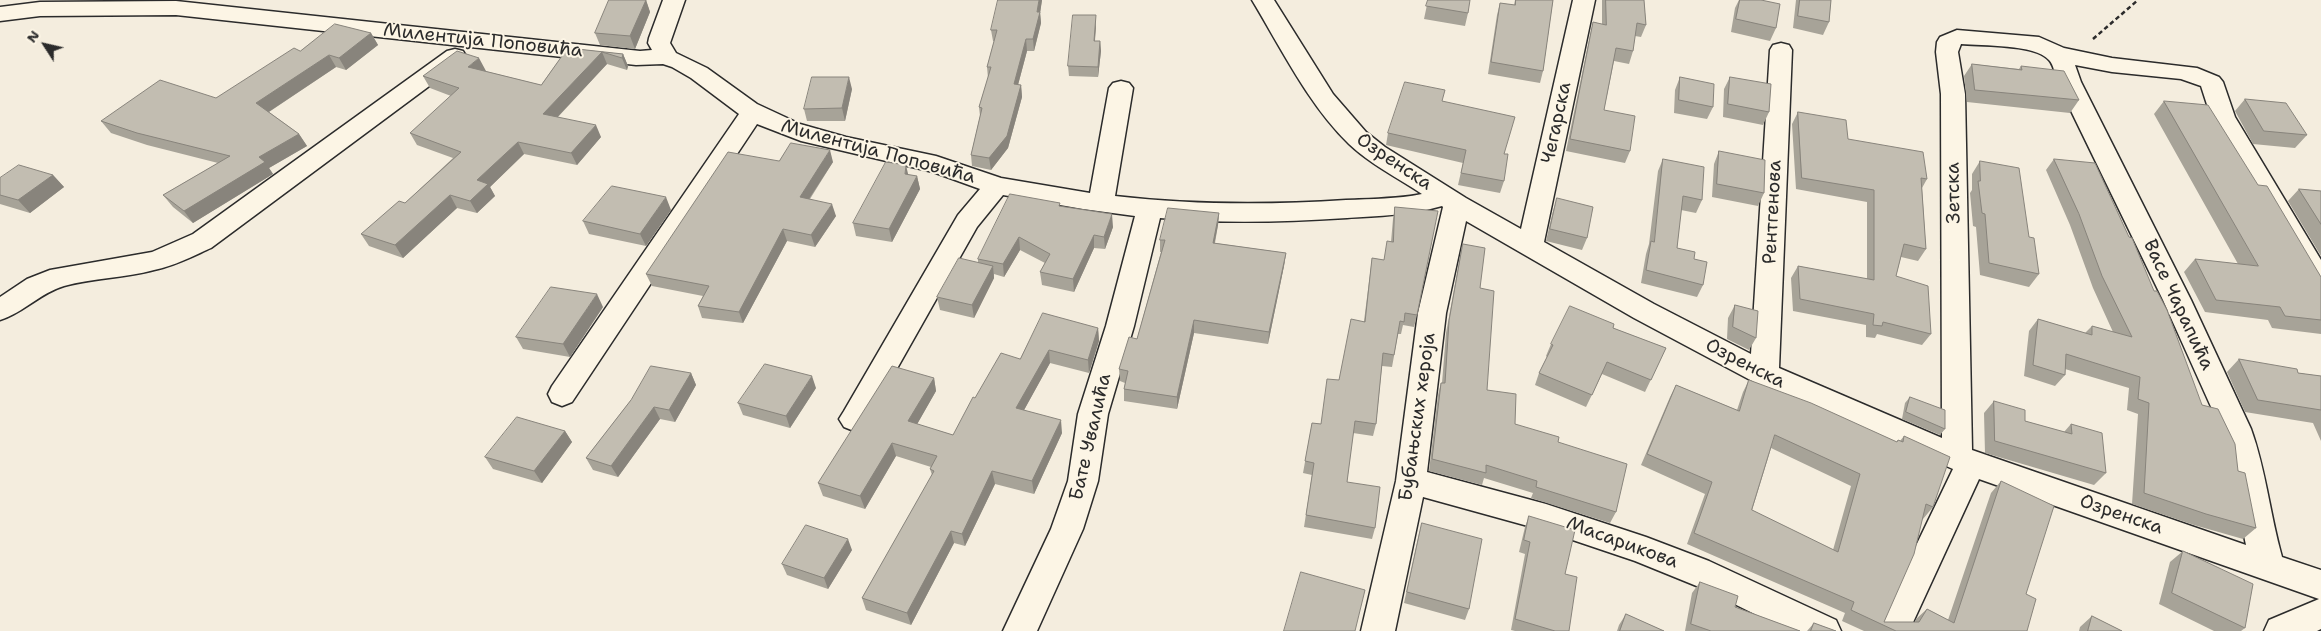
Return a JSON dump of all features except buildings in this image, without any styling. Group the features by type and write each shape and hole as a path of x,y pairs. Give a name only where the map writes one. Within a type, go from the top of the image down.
{"street":[{"path":"666,57 659,44 674,0"},
{"name":"Озренска","path":"1263,0 1315,85 1344,126 1376,153 1451,200 1668,324 1764,374 1845,411 1964,460 2321,585"},
{"name":"Чегарска","path":"1530,246 1584,0"},
{"name":"Милентија Поповића","path":"0,14 40,9 176,8 641,58 666,57 702,73 753,112 779,125 815,138 939,165 997,185 1038,194 1150,208 1241,214 1287,214 1451,200"},
{"name":"Зетска","path":"1964,460 1953,94 1947,52 1948,42 1957,37 1972,37 2039,44 2064,55"},
{"path":"0,310 37,286 59,277 168,256 202,241 459,53 495,43"},
{"name":"Рентгенова","path":"1764,374 1781,50"},
{"path":"2064,55 2112,65 2181,72 2210,82 2223,116 2321,283"},
{"name":"Васе Чарапића","path":"2064,55 2064,65 2069,82 2177,300 2236,429 2244,451 2256,521 2268,566"},
{"path":"1101,202 1120,88"},
{"path":"562,394 753,112"},
{"path":"854,419 967,221 997,185"},
{"name":"Бубањских хероја","path":"1378,631 1411,481 1432,313 1451,200"},
{"name":"Бате Увалића","path":"1020,631 1066,529 1083,481 1093,414 1120,326 1150,208"},
{"path":"1892,631 1964,460"},
{"name":"Масарикова","path":"1411,481 1474,496 1597,532 1682,564 1824,631"},
{"path":"2281,631 2321,613"}],"path":[{"path":"2064,55 2138,0"}]}
